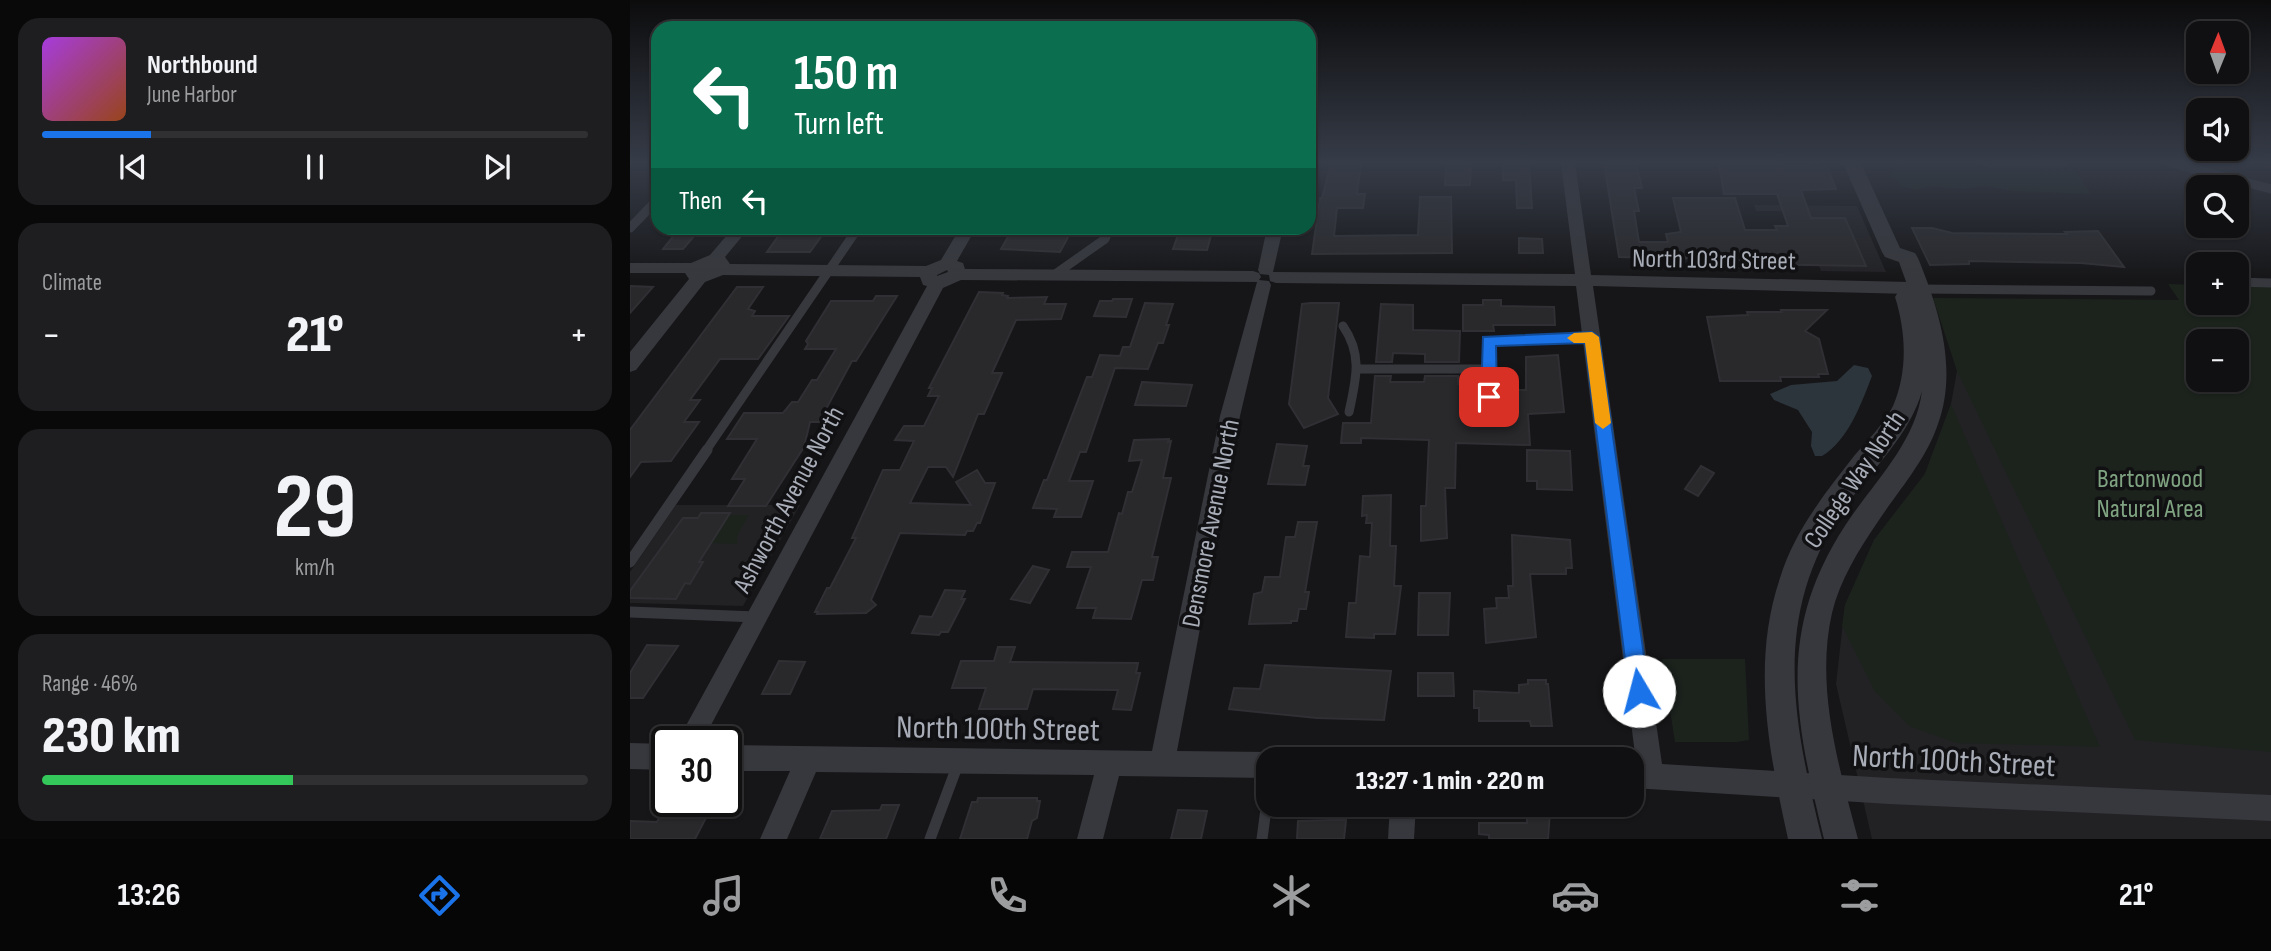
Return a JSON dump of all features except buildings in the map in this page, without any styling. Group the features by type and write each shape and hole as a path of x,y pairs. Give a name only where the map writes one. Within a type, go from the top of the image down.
{"street":[{"path":"1573,202 1592,337 1639,747"},
{"name":"College Way North","path":"1841,839 1812,696 1814,638 1818,612 1844,548 1915,446 1929,413 1935,379 1935,346 1911,288 1890,257 1892,252 1870,202"},
{"path":"630,268 711,275 737,235"},
{"path":"718,264 932,278 936,266 952,269 965,235"},
{"name":"Densmore Avenue North","path":"1162,762 1230,416 1274,235"},
{"name":"North 103rd Street","path":"952,269 1054,275 1583,280 1911,288"},
{"path":"630,365 697,273"},
{"name":"Ashworth Avenue North","path":"698,726 932,278"},
{"name":"College Way North","path":"1805,839 1782,730 1779,695 1779,663 1786,604 1798,566 1813,532 1893,428 1908,397 1916,351 1911,288"},
{"path":"630,756 651,757"},
{"name":"North 100th Street","path":"742,758 1256,765"},
{"path":"773,839 809,759"},
{"path":"1090,839 1110,762"},
{"name":"North 100th Street","path":"1644,775 1829,787 2271,808"},
{"path":"1401,839 1402,817"}],"lane":[{"path":"630,228 651,206"},
{"path":"630,562 853,235"},
{"path":"1054,275 1107,235"},
{"path":"2249,282 2271,283"},
{"name":"North 103rd Street","path":"1911,288 2151,291"},
{"path":"1343,326 1356,342 1357,369 1349,412"},
{"path":"1489,397 1488,341 1592,337"},
{"path":"1357,369 1489,369"},
{"path":"630,612 756,617"},
{"path":"930,839 959,760"},
{"path":"1262,839 1265,817"}],"shaded area":[{"path":"1754,205 1857,206 1886,272 1821,271 1798,211 1756,211"},
{"path":"2249,302 2271,302 2271,839 1872,839 1836,684 1845,605 1874,540 1925,474 1951,404 1957,371 1950,344 2186,305 2186,315 2249,315"},
{"path":"1854,365 1868,368 1872,376 1864,397 1839,441 1822,456 1815,456 1811,446 1812,432 1798,410 1774,400 1770,394 1791,385 1837,381"},
{"path":"676,505 800,505 743,606 630,603 630,572"}],"green space":[{"name":"Bartonwood Natural Area","path":"2168,284 2186,285 2186,315 2249,315 2249,286 2271,287 2271,752 2135,740 1957,371 1933,298 2179,300"},
{"path":"1951,404 2100,747 1956,743 1909,726 1875,692 1842,626 1845,605 1874,540 1925,474"},
{"path":"729,515 749,515 738,534 737,544 711,543"},
{"path":"1662,659 1745,659 1749,740 1675,742"}],"slow traffic":[{"path":"1574,338 1592,337 1603,423"}],"route":[{"path":"1489,397 1488,341 1592,337 1639,691"}]}
